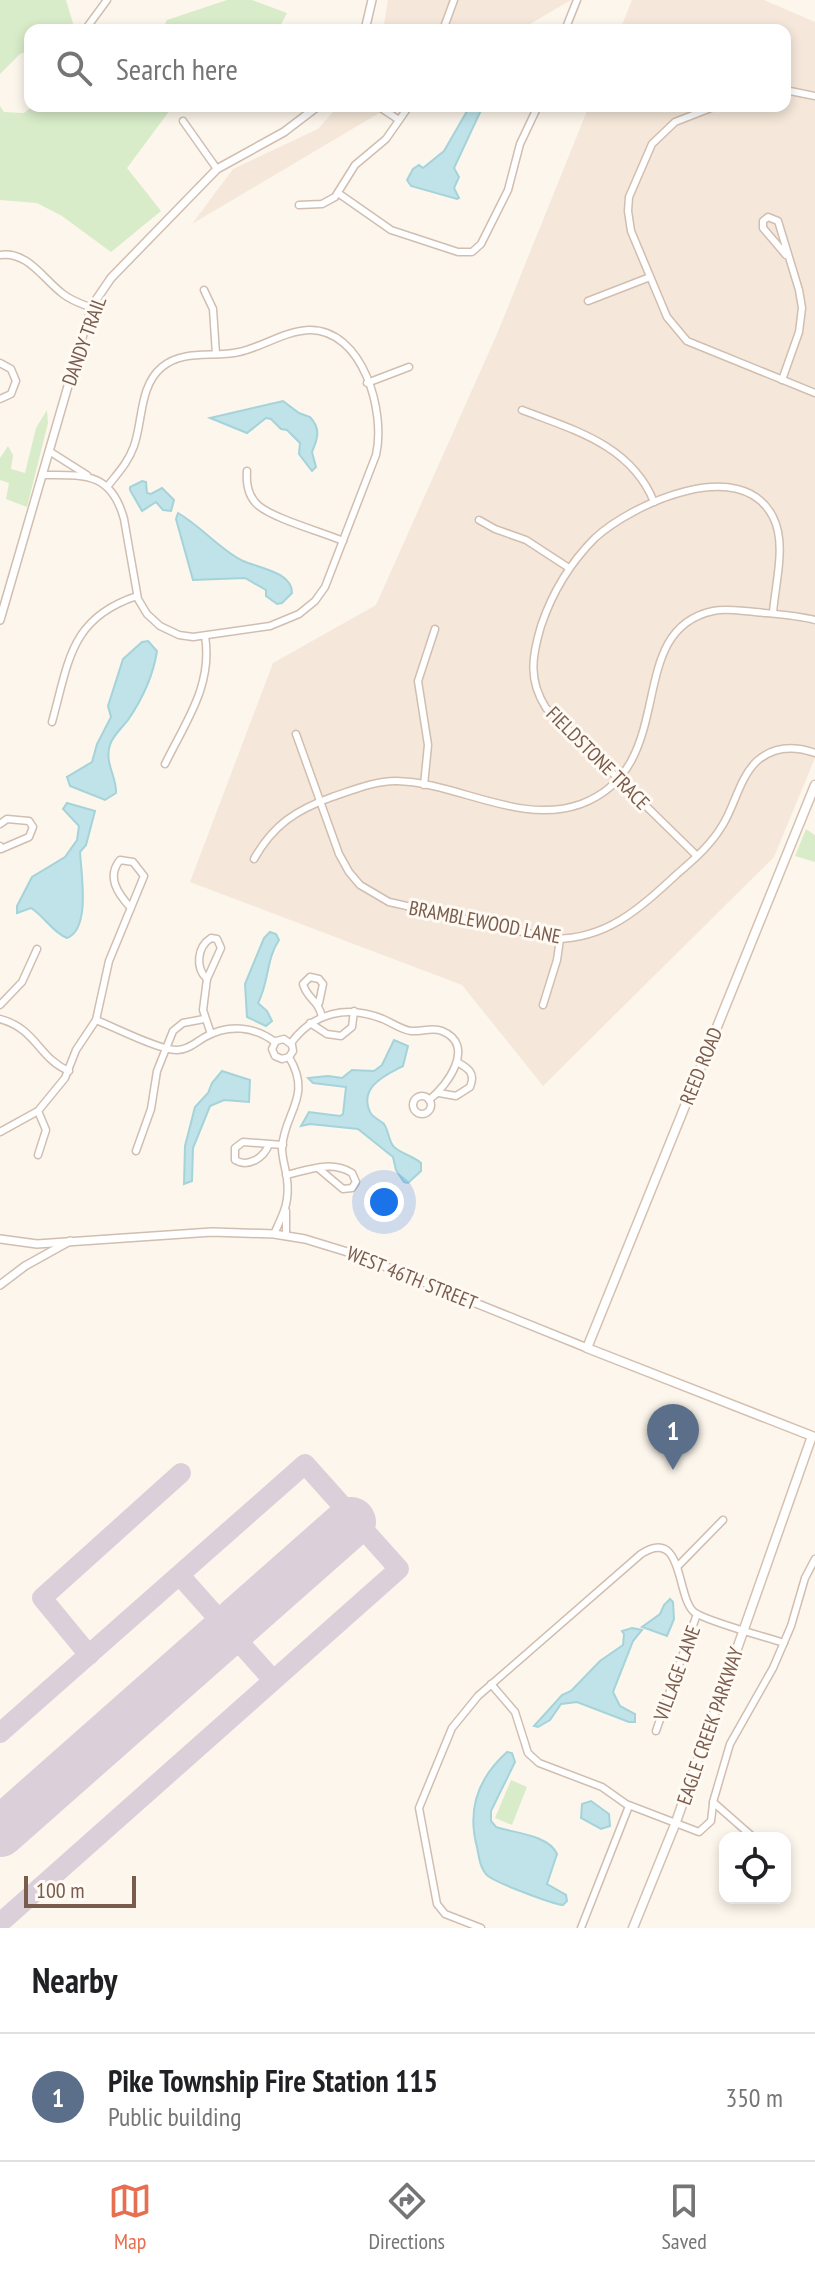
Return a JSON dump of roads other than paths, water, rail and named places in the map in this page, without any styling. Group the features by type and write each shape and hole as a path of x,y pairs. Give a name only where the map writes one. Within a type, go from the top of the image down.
{"main road":[{"name":"REED ROAD","path":"587,1348 815,785"},
{"name":"WEST 46TH STREET","path":"587,1348 814,1434"},
{"name":"EAGLE CREEK PARKWAY","path":"633,1928 676,1822 814,1434"}],"street":[{"path":"89,24 107,0"},
{"path":"366,24 372,0"},
{"path":"445,24 454,0"},
{"path":"567,24 577,0"},
{"path":"791,91 815,96"},
{"name":"DANDY TRAIL","path":"0,620 92,308 111,278 217,169 284,132 310,112"},
{"path":"387,112 399,120"},
{"path":"299,205 322,204 338,193 355,165 386,139 405,112"},
{"path":"338,193 391,230 458,252 472,252 481,244 508,190 520,144 535,112"},
{"path":"698,112 678,120 661,133 648,150 631,190 628,221 650,277 667,317 687,341 815,393"},
{"path":"183,121 217,169"},
{"path":"782,380 797,339 802,314 799,290 778,221 768,217 763,221 763,228 786,255"},
{"path":"0,255 12,254 21,258 66,297 92,308"},
{"path":"588,301 650,277"},
{"path":"204,290 213,309 216,354"},
{"path":"49,451 107,487 118,502 124,519 137,596 147,614 163,628 179,635 205,636 270,626 299,614 315,601 325,587 378,444 378,414 351,348 338,337 321,331 301,331 236,353 179,357 156,372 145,393 132,452 107,487"},
{"path":"0,363 11,369 16,381 11,394 0,399"},
{"path":"367,383 409,367"},
{"path":"522,410 588,435 612,448 633,466 654,502"},
{"path":"247,471 250,496 261,507 343,541"},
{"path":"42,475 87,475"},
{"name":"FIELDSTONE TRACE","path":"697,856 546,708 534,683 534,649 550,601 569,568 603,531 629,514 684,492 727,487 747,492 764,504 774,518 779,538 773,613"},
{"path":"479,520 533,543 569,568"},
{"path":"52,722 79,636 100,613 137,596"},
{"path":"254,859 264,841 283,820 304,807 377,783 399,781 424,785 542,810 581,803 618,779 639,747 661,657 673,635 689,621 715,611 773,613 815,620"},
{"path":"424,785 428,745 418,681 435,629"},
{"path":"165,764 204,683 208,665 205,636"},
{"name":"BRAMBLEWOOD LANE","path":"296,734 345,866 360,885 399,906 560,939 594,934 636,911 697,856 722,827 746,776 756,763 780,749 797,748 815,753"},
{"path":"0,824 9,819 29,821 33,827 29,837 0,849"},
{"path":"0,1132 38,1111 61,1085 76,1050 96,1020 106,971 144,876 133,862 120,860 114,868 113,877 122,899 131,908"},
{"path":"207,979 200,968 201,951 206,940 215,938 221,948 207,979 203,1008 211,1034"},
{"path":"543,1005 560,939"},
{"path":"0,1005 22,982 37,949"},
{"path":"319,1003 322,1017"},
{"path":"310,1023 327,1034 341,1036 352,1027 354,1011"},
{"path":"291,1043 310,1023 335,1012 368,1014 408,1030 435,1029 445,1032 455,1041 457,1062 452,1076 429,1100"},
{"path":"0,1019 26,1030 54,1063 69,1071"},
{"path":"136,1151 151,1109 156,1075 173,1031 179,1025 204,1019"},
{"path":"96,1020 175,1050 185,1049 211,1034 232,1029 250,1030 275,1042"},
{"path":"284,1039 291,1043 293,1051 289,1057 282,1059 275,1056 272,1049 275,1042 284,1039"},
{"path":"286,1236 283,1145 298,1096 296,1073 289,1057"},
{"path":"439,1093 456,1096 470,1087 473,1079 470,1070 457,1062"},
{"path":"38,1111 44,1119 46,1133 38,1155"},
{"path":"269,1144 264,1154 254,1160 239,1163 234,1155 239,1143 269,1144 283,1145"},
{"path":"286,1175 318,1168 341,1166 352,1173 356,1182 352,1188 343,1189 318,1168"},
{"path":"274,1234 286,1211"},
{"name":"WEST 46TH STREET","path":"2,1279 72,1240 189,1232 274,1234 354,1254 587,1348"},
{"path":"0,1239 30,1244 72,1240"},
{"path":"678,1566 723,1520"},
{"path":"481,1928 441,1911 435,1899 420,1819 420,1803 452,1728 466,1708 644,1552 661,1549 668,1553 678,1566 687,1602 697,1614 744,1629"},
{"name":"EAGLE CREEK PARKWAY","path":"676,1822 701,1832 711,1821 732,1740 769,1676 784,1643 803,1582 815,1559"},
{"name":"VILLAGE LANE","path":"656,1731 697,1614"},
{"name":"EAGLE CREEK PARKWAY","path":"744,1629 784,1643"},
{"path":"491,1684 515,1712 526,1749 533,1759 602,1787 629,1806 676,1822"},
{"name":"EAGLE CREEK PARKWAY","path":"713,1804 747,1832"},
{"path":"581,1928 629,1806"}],"water":[{"path":"467,112 480,112 454,168 459,177 454,188 457,199 411,186 407,180 413,169 419,165 423,168 444,151"},
{"path":"283,401 310,417 316,426 317,438 312,452 316,467 312,471 299,454 300,443 271,419 266,418 247,433 210,418"},
{"path":"146,482 147,493 162,488 174,500 171,511 163,510 156,502 142,511 130,487"},
{"path":"178,513 243,561 281,575 291,586 292,593 277,604 266,596 266,590 245,578 193,580 176,519"},
{"path":"148,641 157,651 153,670 138,704 110,745 109,758 116,793 105,800 70,786 67,777 92,762 111,717 108,706 123,659 142,642"},
{"path":"67,803 95,811 86,845 80,852 82,912 74,933 67,938 31,908 17,913 17,906 32,877 65,857 77,840 79,826 63,809"},
{"path":"270,932 276,934 279,940 258,1003 272,1021 266,1026 247,1017 245,984 264,938"},
{"path":"394,1040 408,1046 403,1066 376,1082 367,1103 371,1114 384,1124 394,1147 421,1163 421,1171 408,1183 396,1170 393,1157 358,1129 310,1124 301,1126 309,1112 343,1114 346,1087 313,1083 308,1078 342,1078 352,1070 374,1071 382,1065"},
{"path":"222,1071 250,1080 249,1102 224,1100 210,1106 193,1148 192,1181 184,1184 185,1146 195,1107"},
{"path":"670,1599 674,1619 667,1636 642,1627 660,1614"},
{"path":"632,1628 642,1630 633,1641 613,1692 620,1706 635,1714 635,1722 577,1702 561,1704 550,1720 534,1726 562,1695 571,1691 600,1661 623,1645 622,1631"},
{"path":"507,1752 512,1753 515,1762 491,1811 491,1821 496,1827 539,1839 553,1848 557,1854 547,1884 566,1895 567,1901 563,1905 502,1883 488,1876 482,1866 474,1833 474,1808 482,1784"},
{"path":"591,1801 609,1814 610,1826 601,1829 581,1818 582,1804"}],"place":[{"name":"Pike Township Fire Station 115","path":"673,1470"}]}
